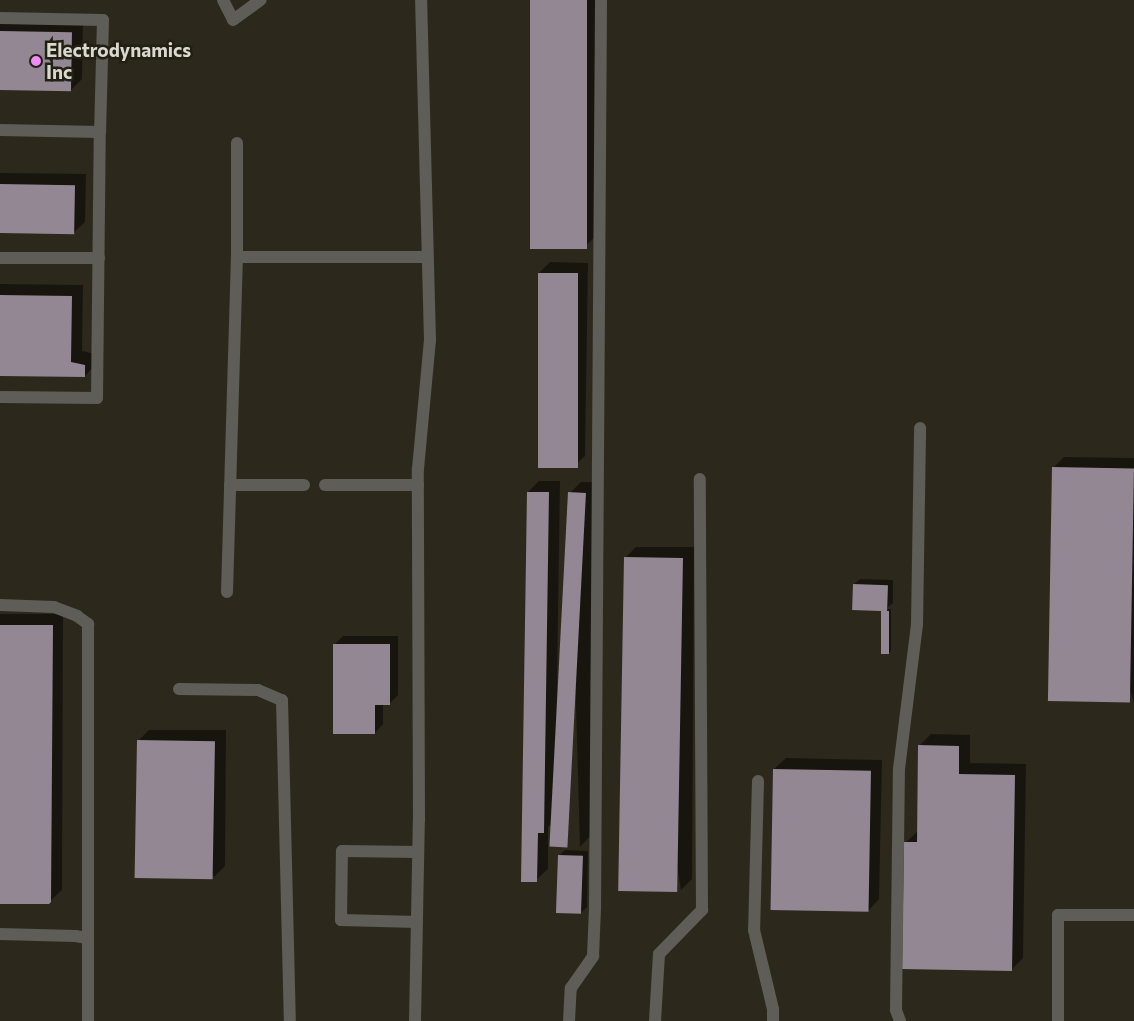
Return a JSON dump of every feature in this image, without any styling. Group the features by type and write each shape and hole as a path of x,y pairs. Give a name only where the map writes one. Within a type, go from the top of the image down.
{"lane":[{"path":"223,0 233,20 261,0"},
{"path":"415,1021 418,852 418,485 430,340 421,0"},
{"path":"569,1021 572,988 593,956 601,0"},
{"path":"0,18 103,20 97,398 0,397"},
{"path":"0,130 100,132"},
{"path":"227,592 237,257 237,144"},
{"path":"237,257 427,257"},
{"path":"0,258 98,258"},
{"path":"900,1021 896,1010 899,770 917,625 920,428"},
{"path":"655,1021 659,954 702,910 700,478"},
{"path":"230,485 304,485"},
{"path":"325,485 418,485"},
{"path":"0,605 54,607 77,616 88,624 88,1021"},
{"path":"179,689 258,690 282,700 290,1021"},
{"path":"758,781 754,930 773,1009 773,1021"},
{"path":"417,922 341,920 341,910 342,851 418,852"},
{"path":"1058,1021 1058,915 1134,915"},
{"path":"0,934 88,938"}],"building":[{"path":"530,0 587,0 587,249 530,249"},
{"name":"Electrodynamics Inc","path":"0,31 72,32 71,91 0,90"},
{"path":"0,184 75,185 74,234 0,233"},
{"path":"538,273 578,273 578,468 538,468"},
{"path":"0,295 72,296 71,362 85,365 85,377 0,376"},
{"path":"1052,467 1134,468 1130,702 1048,701"},
{"path":"527,492 549,492 544,833 538,833 537,882 521,882"},
{"path":"568,492 586,493 567,847 549,847"},
{"path":"624,557 683,558 677,892 618,891"},
{"path":"853,584 888,585 887,611 852,610"},
{"path":"881,611 889,611 889,654 881,654"},
{"path":"0,625 53,625 51,902 49,904 0,904"},
{"path":"333,644 390,644 390,705 375,705 375,734 333,734"},
{"path":"137,740 215,741 213,879 135,878"},
{"path":"918,745 959,746 959,774 1015,775 1012,971 902,969 904,842 917,842"},
{"path":"773,769 871,771 869,912 771,910"},
{"path":"558,855 583,856 581,914 556,913"}],"place":[{"name":"Electrodynamics Inc","path":"36,61"}]}
